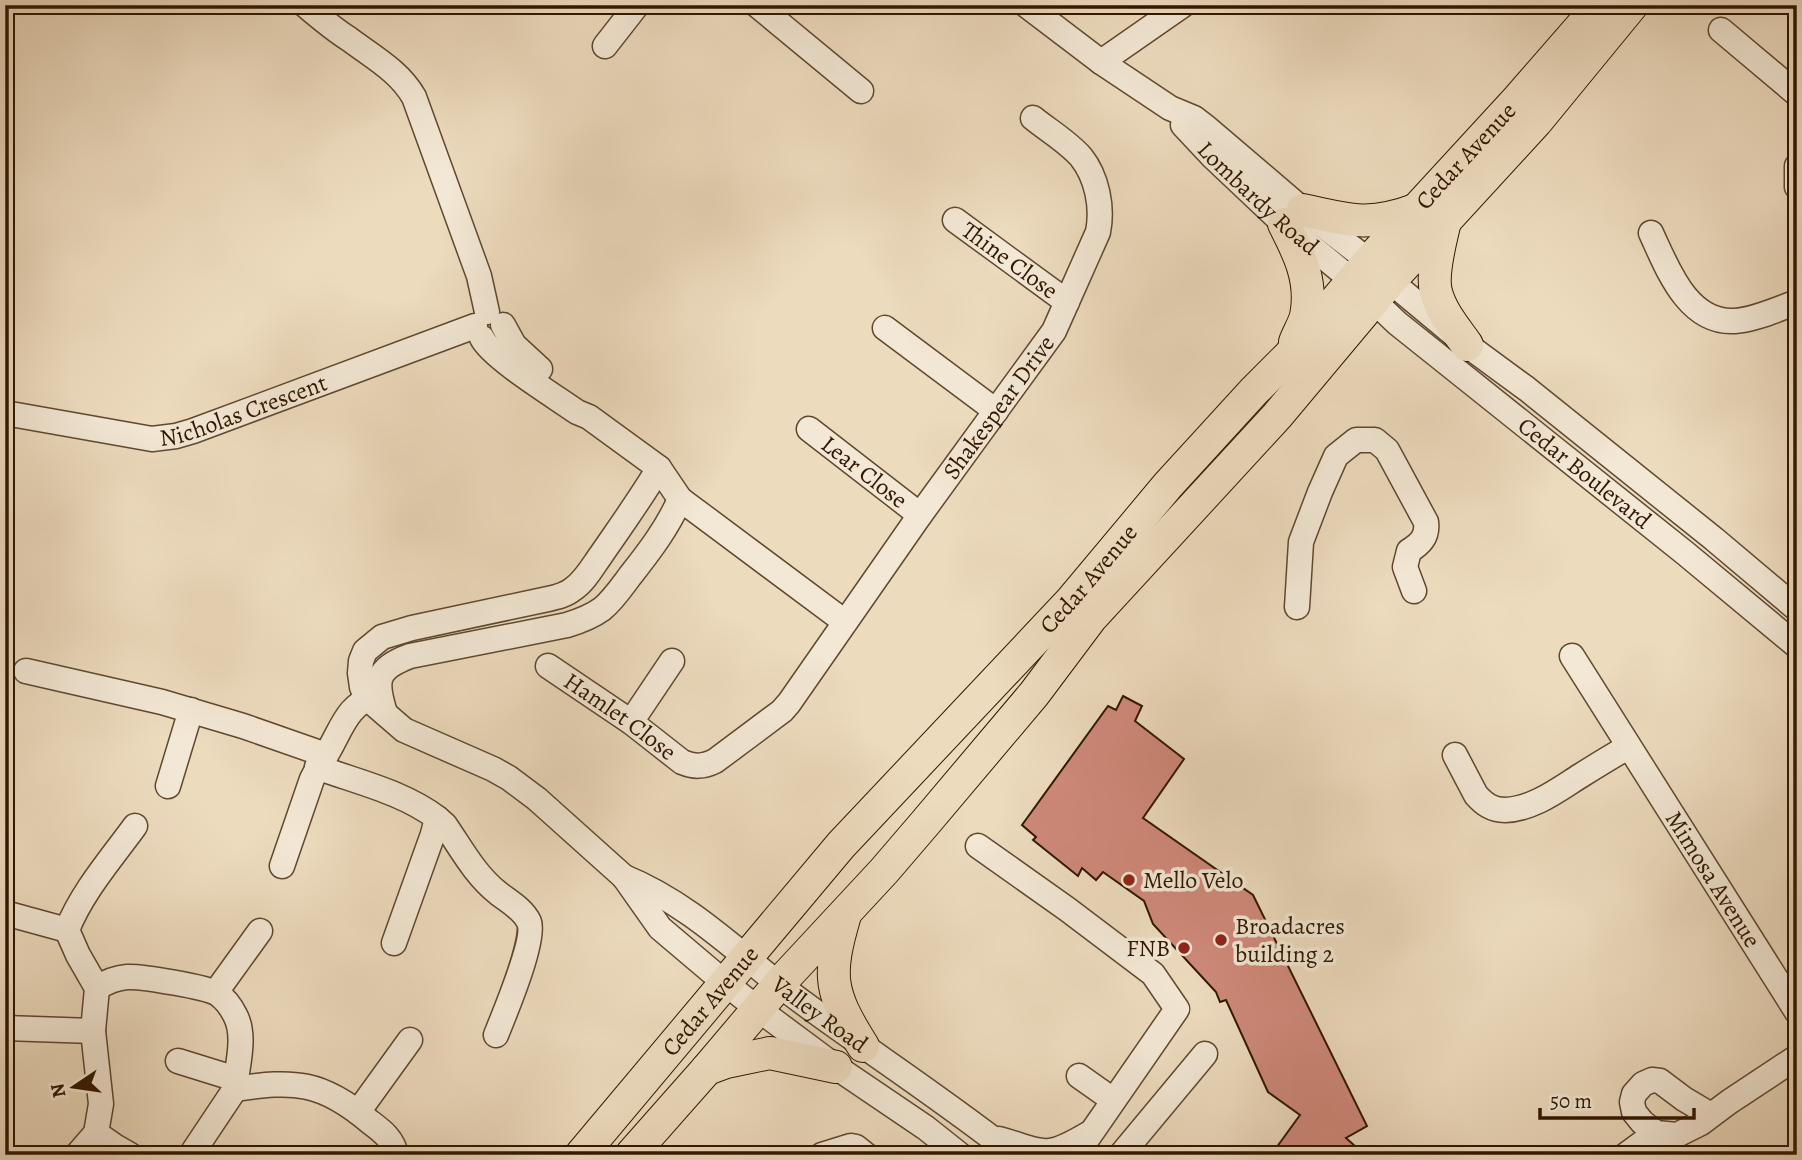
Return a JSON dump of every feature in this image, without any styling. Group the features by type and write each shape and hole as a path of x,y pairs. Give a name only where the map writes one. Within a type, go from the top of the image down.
{"main road":[{"name":"Cedar Avenue","path":"580,1155 841,845 1072,601 1168,485 1289,356 1371,281 1432,214 1518,99 1601,5"},
{"name":"Cedar Avenue","path":"1432,214 1536,122 1632,5"},
{"path":"1289,356 1306,316 1308,280 1297,250 1294,217 1379,221 1432,214 1437,263 1435,290 1446,314 1467,345"},
{"name":"Cedar Avenue","path":"631,1155 779,984 884,872 1034,694 1091,618 1277,416 1371,281"},
{"path":"846,910 836,945 833,974 841,1009 863,1046"},
{"path":"707,1069 726,1062 770,1053 836,1067"}],"street":[{"path":"305,5 397,74 414,97 479,276 487,325 485,343 500,357 659,468 680,499 845,622"},
{"path":"605,46 637,5"},
{"path":"757,5 862,91"},
{"name":"Lombardy Road","path":"1026,5 1101,62 1170,108 1213,158 1294,217 1371,281"},
{"path":"1101,62 1183,5"},
{"path":"1721,30 1797,94"},
{"name":"Shakespear Drive","path":"690,765 705,766 715,761 789,703 920,515 1054,331 1098,232 1101,217 1098,194 1083,159 1033,118"},
{"path":"1797,166 1797,187"},
{"name":"Thine Close","path":"955,220 1067,302"},
{"path":"1651,233 1677,285 1693,305 1711,316 1735,321 1797,302"},
{"name":"Cedar Boulevard","path":"1371,281 1467,345 1548,406 1797,609"},
{"name":"Cedar Boulevard","path":"1371,281 1418,340 1724,584 1797,646"},
{"name":"Nicholas Crescent","path":"5,413 161,439 192,431 487,325"},
{"path":"885,328 996,411"},
{"name":"Lear Close","path":"809,429 920,515"},
{"path":"1297,607 1301,542 1336,456 1356,440 1375,439 1387,450 1426,522 1427,531 1420,544 1409,551 1405,568 1414,591"},
{"path":"377,701 362,687 360,679 361,661 365,651 382,637 412,628 563,595 573,589 582,581 659,468"},
{"path":"377,701 381,676 395,662 410,656 568,625 600,610 611,601 644,559 672,518 680,499"},
{"path":"528,603 533,632"},
{"name":"Mimosa Avenue","path":"1572,656 1797,1012"},
{"path":"631,722 672,661"},
{"name":"Hamlet Close","path":"548,666 631,722 682,762 690,765"},
{"path":"26,671 150,699 243,726 395,795 437,818 445,825 488,885 520,911 530,925 530,935 517,982 496,1035"},
{"path":"282,866 312,779 349,713 377,701"},
{"name":"Valley Road","path":"377,701 404,730 493,769 537,799 624,877 660,928 725,984 960,1155"},
{"path":"169,786 191,710"},
{"path":"1455,755 1481,801 1488,807 1505,810 1535,802 1554,793 1628,747"},
{"path":"394,943 437,818"},
{"path":"77,1155 96,1133 101,1094 93,1031 97,988 78,956 67,930 86,894 135,826"},
{"path":"978,846 1153,974 1177,1009 1076,1155"},
{"name":"Valley Road","path":"624,877 676,905 732,944 779,984 958,1111 1014,1155"},
{"path":"5,913 67,930"},
{"path":"216,992 260,931"},
{"path":"97,988 108,981 129,977 162,981 216,992 236,1016 240,1044 235,1084 191,1155"},
{"path":"5,1028 93,1031"},
{"path":"358,1112 410,1040"},
{"path":"1121,1155 1205,1054"},
{"path":"1711,1115 1684,1099 1666,1084 1652,1080 1640,1086 1634,1094 1634,1112 1656,1133 1669,1136 1684,1133 1701,1124 1797,1057"},
{"path":"178,1061 235,1084 289,1084 327,1092 386,1135 396,1155"},
{"path":"1079,1076 1113,1100"},
{"path":"926,1128 926,1155"},
{"path":"96,1133 119,1152"},
{"path":"991,1137 1043,1153 1061,1150 1091,1133"},
{"path":"1626,1155 1656,1133"},
{"path":"822,1155 852,1146 866,1155"}],"building":[{"name":"Broadacres building 2","path":"1123,696 1142,706 1135,721 1184,759 1143,818 1253,895 1367,1126 1346,1138 1365,1155 1271,1155 1300,1115 1268,1092 1226,1000 1220,1002 1216,992 1153,924 1144,901 1103,872 1096,880 1082,868 1078,876 1033,840 1036,837 1022,825 1108,706 1116,710"}],"place":[{"name":"Mello Velo","path":"1129,880"},
{"name":"Broadacres building 2","path":"1221,940"},
{"name":"FNB","path":"1184,948"}]}
